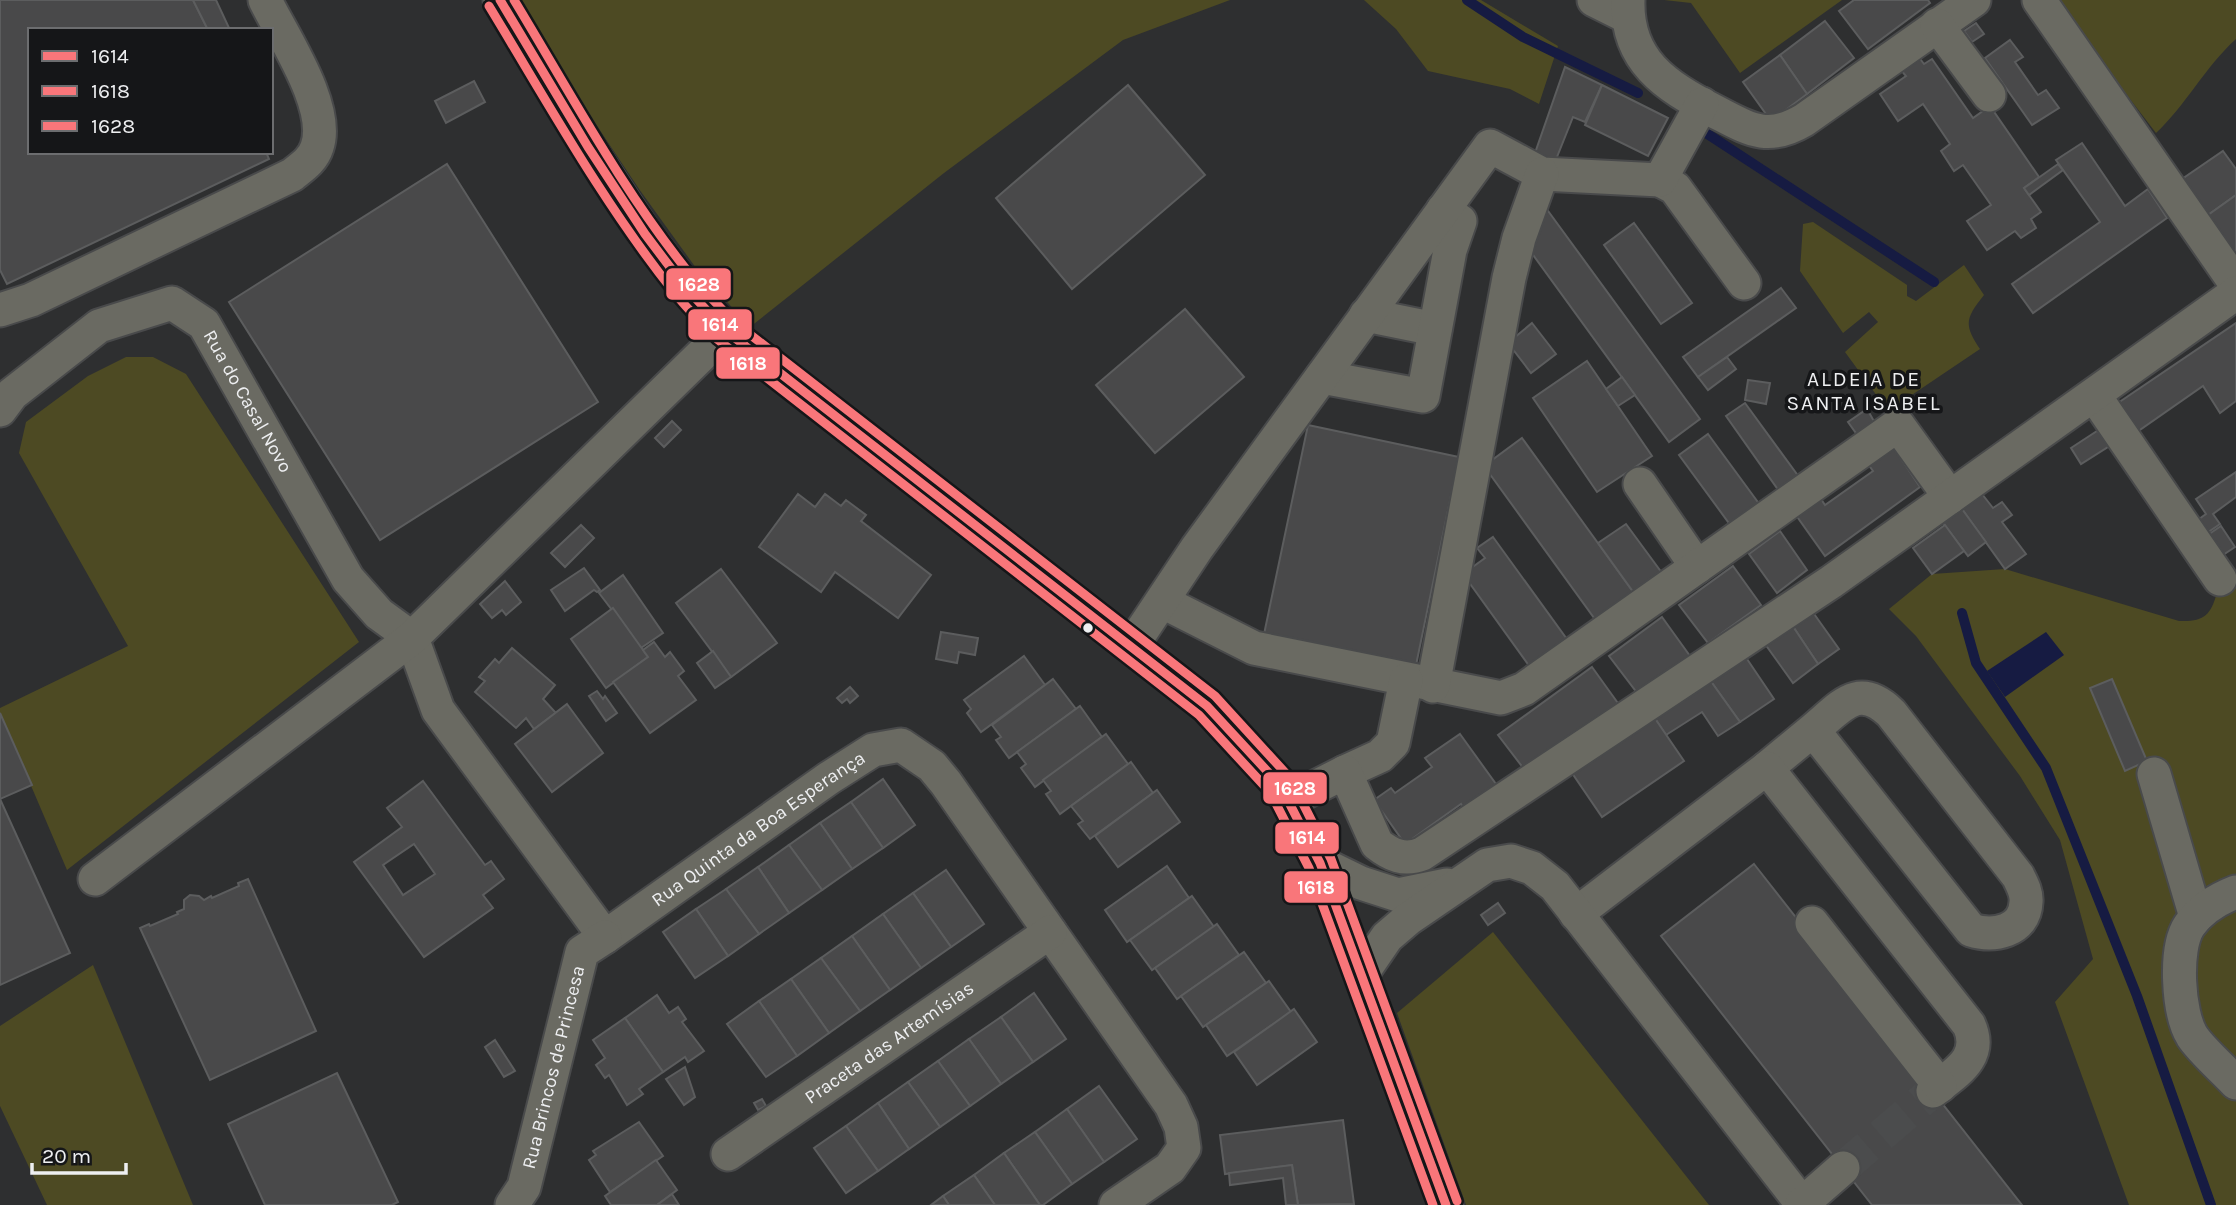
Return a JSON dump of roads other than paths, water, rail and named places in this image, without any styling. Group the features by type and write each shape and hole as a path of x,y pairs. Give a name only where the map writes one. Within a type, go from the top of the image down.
{"street":[{"path":"0,310 31,300 230,205 292,175 309,162 317,147 321,127 317,103 265,0"},
{"path":"500,0 581,136 645,234 685,287 726,331 1207,706 1280,785 1321,863 1446,1205"},
{"path":"1594,0 1628,8 1634,38 1644,59 1674,90 1748,128 1764,133 1790,128 1973,0"},
{"path":"2039,0 2236,284"},
{"path":"1937,25 1989,94"},
{"path":"1661,180 1702,104"},
{"path":"1131,647 1197,548 1490,146 1542,174 1661,180 1675,188 1744,283"},
{"path":"1289,801 1380,756 1393,743 1420,683 1509,278 1519,237 1542,174"},
{"path":"1322,377 1423,396 1450,250 1460,221 1443,210"},
{"path":"1346,772 1377,844 1399,857 1413,858 1422,854 1831,582 2236,293"},
{"name":"Rua do Casal Novo","path":"0,410 12,394 99,326 172,303 204,324 348,579 379,614 412,638"},
{"path":"1366,315 1435,329"},
{"path":"95,879 412,638 726,331"},
{"path":"2094,395 2220,579"},
{"path":"1163,602 1254,648 1501,698 1513,694 1898,425 1950,497"},
{"path":"1640,484 1697,566"},
{"path":"412,638 438,710 605,937"},
{"path":"1576,914 1767,768 1848,701 1864,698 1878,701 1891,713 2018,876 2026,903 2023,915 2013,926 1998,934 1971,930 1813,730"},
{"name":"Rua Quinta da Boa Esperança","path":"605,937 829,778 873,750 901,745 932,766 946,783 1171,1105 1181,1127 1184,1147 1170,1168 1116,1205"},
{"path":"1767,768 1969,1026 1974,1048 1967,1063 1936,1089 1812,923"},
{"path":"2154,774 2196,917"},
{"path":"1361,975 1387,937 1408,919 1487,865 1511,862 1532,868 1544,876 1576,914 1802,1205 1843,1168"},
{"path":"1321,863 1361,884 1398,894 1430,890 1463,881"},
{"path":"2236,892 2225,896 2196,917 2187,929 2182,948 2180,977 2183,1009 2192,1036 2236,1083"},
{"name":"Praceta das Artemísias","path":"728,1154 1050,932"},
{"name":"Rua Brincos de Princesa","path":"512,1205 524,1187 582,952 605,937"}],"waterway":[{"path":"1467,0 1523,37 1638,93"},
{"path":"1706,133 1934,282"},
{"path":"1962,613 1976,663 2046,768 2137,996 2211,1205"}],"tunnel":[{"path":"1843,1168 1933,1091"}],"district":[{"name":"ALDEIA DE SANTA ISABEL","path":"1864,391"}]}
